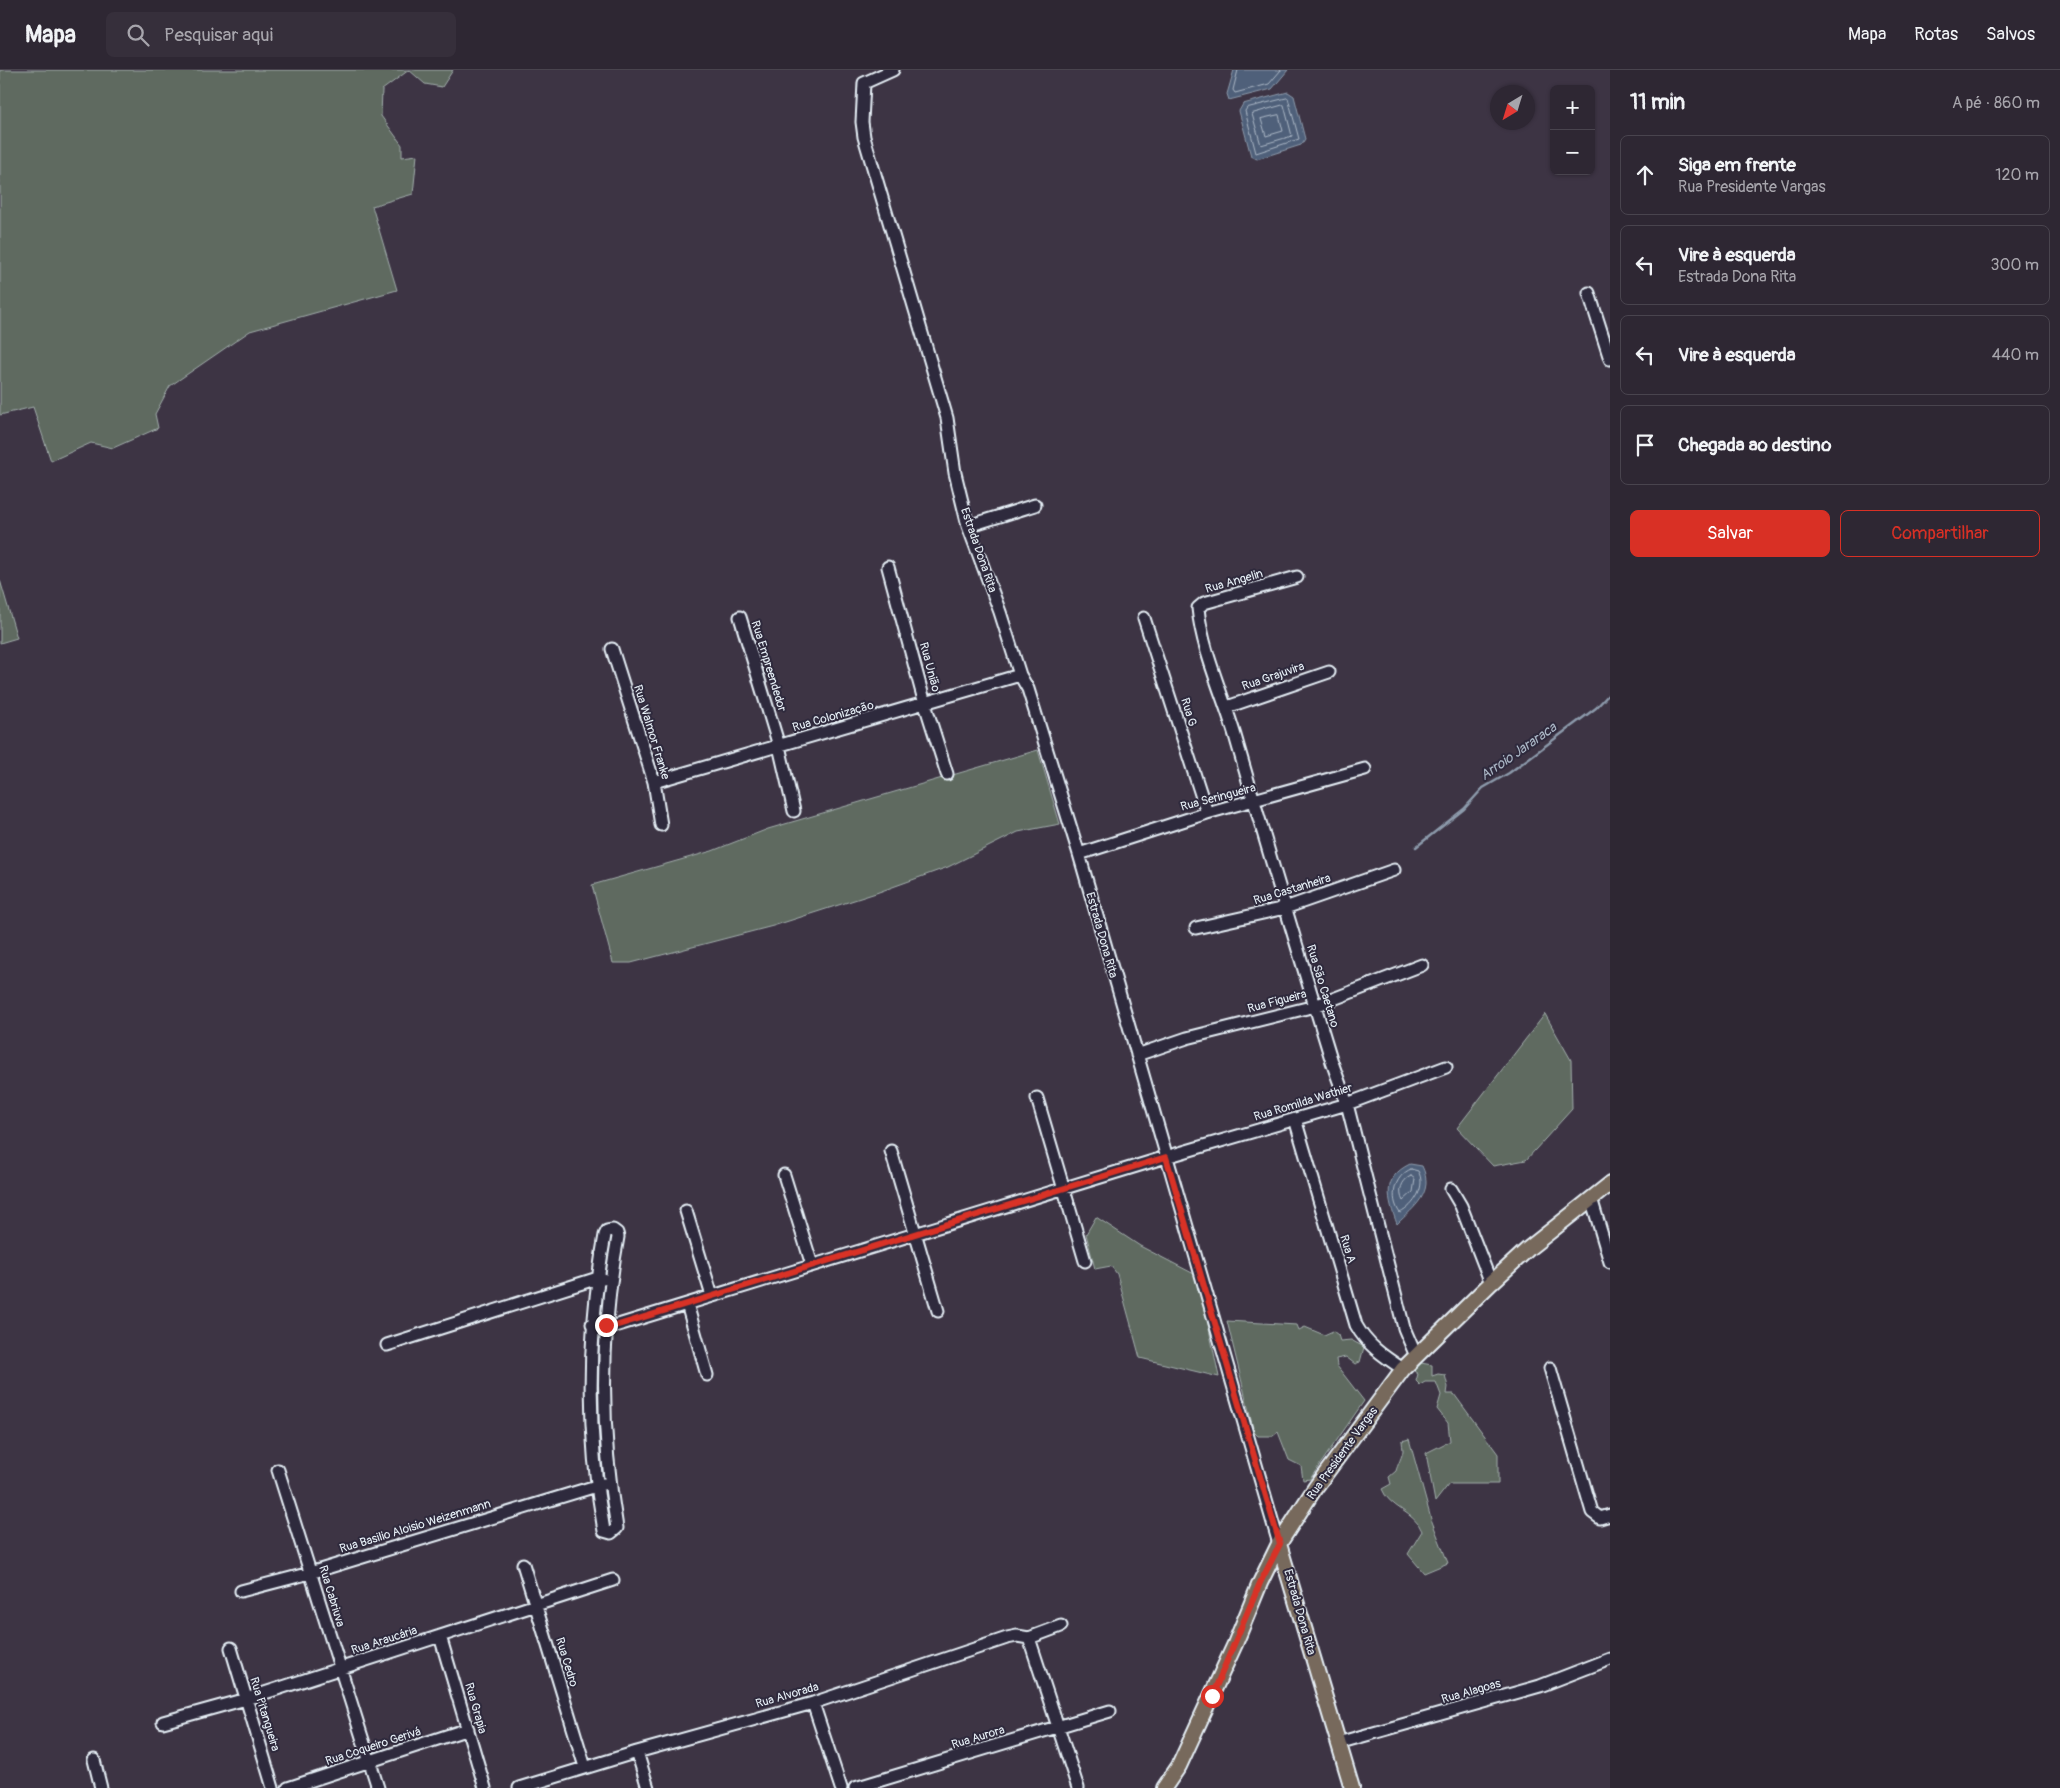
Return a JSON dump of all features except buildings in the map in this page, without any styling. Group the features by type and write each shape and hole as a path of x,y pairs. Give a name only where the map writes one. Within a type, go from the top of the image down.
{"main road":[{"name":"Rua Presidente Vargas","path":"1164,1788 1179,1766 1235,1644 1260,1583 1280,1544 1315,1488 1403,1369 1491,1283 1610,1184"},
{"name":"Estrada Dona Rita","path":"1280,1544 1352,1788"}],"street":[{"name":"Estrada Dona Rita","path":"893,70 864,83 862,122 864,137 946,418 955,472 968,526 1000,612 1020,675 1028,689 1079,854 1280,1544"},
{"path":"1589,293 1610,359"},
{"path":"968,526 1035,505"},
{"name":"Rua União","path":"888,567 925,704 947,774"},
{"name":"Rua Angelin","path":"1200,626 1198,608 1204,603 1297,577"},
{"name":"Rua Empreendedor","path":"740,617 779,746 794,811"},
{"name":"Rua G","path":"1144,618 1207,813"},
{"name":"Rua São Caetano","path":"1200,626 1227,707 1285,908 1347,1104 1393,1290 1404,1328 1416,1356"},
{"name":"Rua Walmor Franke","path":"612,649 654,782 661,825"},
{"name":"Rua Grajuvira","path":"1227,707 1329,672"},
{"name":"Rua Colonização","path":"654,782 1020,675"},
{"name":"Rua Seringueira","path":"1079,854 1207,813 1253,802 1365,768"},
{"name":"Rua Castanheira","path":"1196,928 1285,908 1394,870"},
{"name":"Rua Figueira","path":"1137,1055 1187,1038 1315,1006 1422,965"},
{"name":"Rua Romilda Wathier","path":"592,1324 615,1326 1063,1188 1347,1104 1446,1067"},
{"path":"1037,1098 1085,1261"},
{"name":"Rua A","path":"1295,1119 1356,1325 1364,1340 1381,1355 1403,1369"},
{"path":"891,1151 938,1311"},
{"path":"784,1175 812,1265"},
{"path":"1451,1189 1461,1206 1491,1283"},
{"path":"1591,1198 1610,1262"},
{"path":"686,1211 712,1296"},
{"path":"613,1230 618,1233 618,1237 611,1280 606,1325 604,1408 610,1483 617,1528 611,1533 604,1531 596,1484 590,1408 592,1324 605,1235 607,1231 613,1230"},
{"path":"388,1345 598,1278 611,1280"},
{"path":"686,1304 707,1375"},
{"path":"1550,1368 1592,1512 1605,1516"},
{"name":"Rua Cabriuva","path":"278,1470 378,1788"},
{"name":"Rua Basilio Aloisio Weizenmann","path":"241,1591 310,1573 596,1484 610,1483"},
{"name":"Rua Cedro","path":"523,1564 586,1767"},
{"name":"Rua Araucária","path":"163,1722 246,1699 613,1580"},
{"name":"Rua Alvorada","path":"519,1788 637,1752 813,1703 1007,1638 1017,1636 1029,1638 1060,1626"},
{"name":"Rua Grapia","path":"440,1636 485,1788"},
{"path":"1029,1638 1078,1788"},
{"name":"Rua Pitangueira","path":"231,1648 273,1788"},
{"name":"Rua Alagoas","path":"1338,1743 1540,1686 1610,1659"},
{"path":"813,1703 841,1788"},
{"name":"Rua Aurora","path":"855,1788 1110,1711"},
{"name":"Rua Coqueiro Gerivá","path":"288,1788 468,1729"},
{"path":"637,1752 648,1788"},
{"path":"94,1760 97,1787"}],"green space":[{"path":"0,70 409,70 382,90 381,116 402,145 402,157 417,155 413,194 372,206 397,290 250,331 170,386 155,414 158,428 113,448 91,443 51,461 33,407 0,415"},
{"path":"409,70 453,70 442,87 425,84"},
{"path":"0,580 17,638 0,643"},
{"path":"1038,750 1060,824 1018,832 948,867 876,893 773,926 631,963 613,963 592,885 712,851 768,829"},
{"path":"1545,1014 1571,1060 1572,1109 1526,1160 1493,1166 1457,1128"},
{"path":"1096,1217 1140,1246 1198,1276 1219,1377 1140,1358 1117,1274 1111,1266 1095,1269 1086,1234"},
{"path":"1227,1321 1297,1325 1299,1330 1305,1327 1324,1335 1333,1331 1338,1335 1340,1341 1351,1340 1364,1347 1360,1362 1355,1364 1346,1357 1336,1359 1337,1366 1364,1401 1310,1479 1303,1480 1301,1466 1289,1460 1278,1432 1273,1436 1258,1436 1254,1432"},
{"path":"1421,1363 1432,1365 1432,1376 1438,1374 1445,1375 1448,1387 1447,1394 1454,1394 1498,1454 1498,1484 1449,1484 1435,1502 1426,1453 1450,1441 1448,1423 1437,1409 1441,1395 1436,1382 1425,1382 1420,1385 1416,1381 1418,1374 1414,1371"},
{"path":"1409,1439 1431,1519 1448,1563 1424,1573 1408,1554 1422,1531 1419,1525 1390,1501 1382,1489 1391,1484 1389,1477 1396,1471 1401,1458 1403,1450 1402,1441"}],"water":[{"path":"1234,70 1288,70 1272,89 1229,100 1227,94"},
{"path":"1288,92 1294,96 1305,139 1301,145 1257,159 1251,156 1239,111 1243,104"},
{"path":"1410,1164 1422,1166 1426,1184 1421,1199 1397,1224 1391,1206 1389,1190 1394,1176"}],"waterway":[{"name":"Arroio Jararaca","path":"1416,847 1464,809 1483,788 1509,773 1596,708 1610,693"}],"route":[{"path":"606,1325 615,1326 1166,1157 1280,1544 1260,1583 1212,1696"}]}
